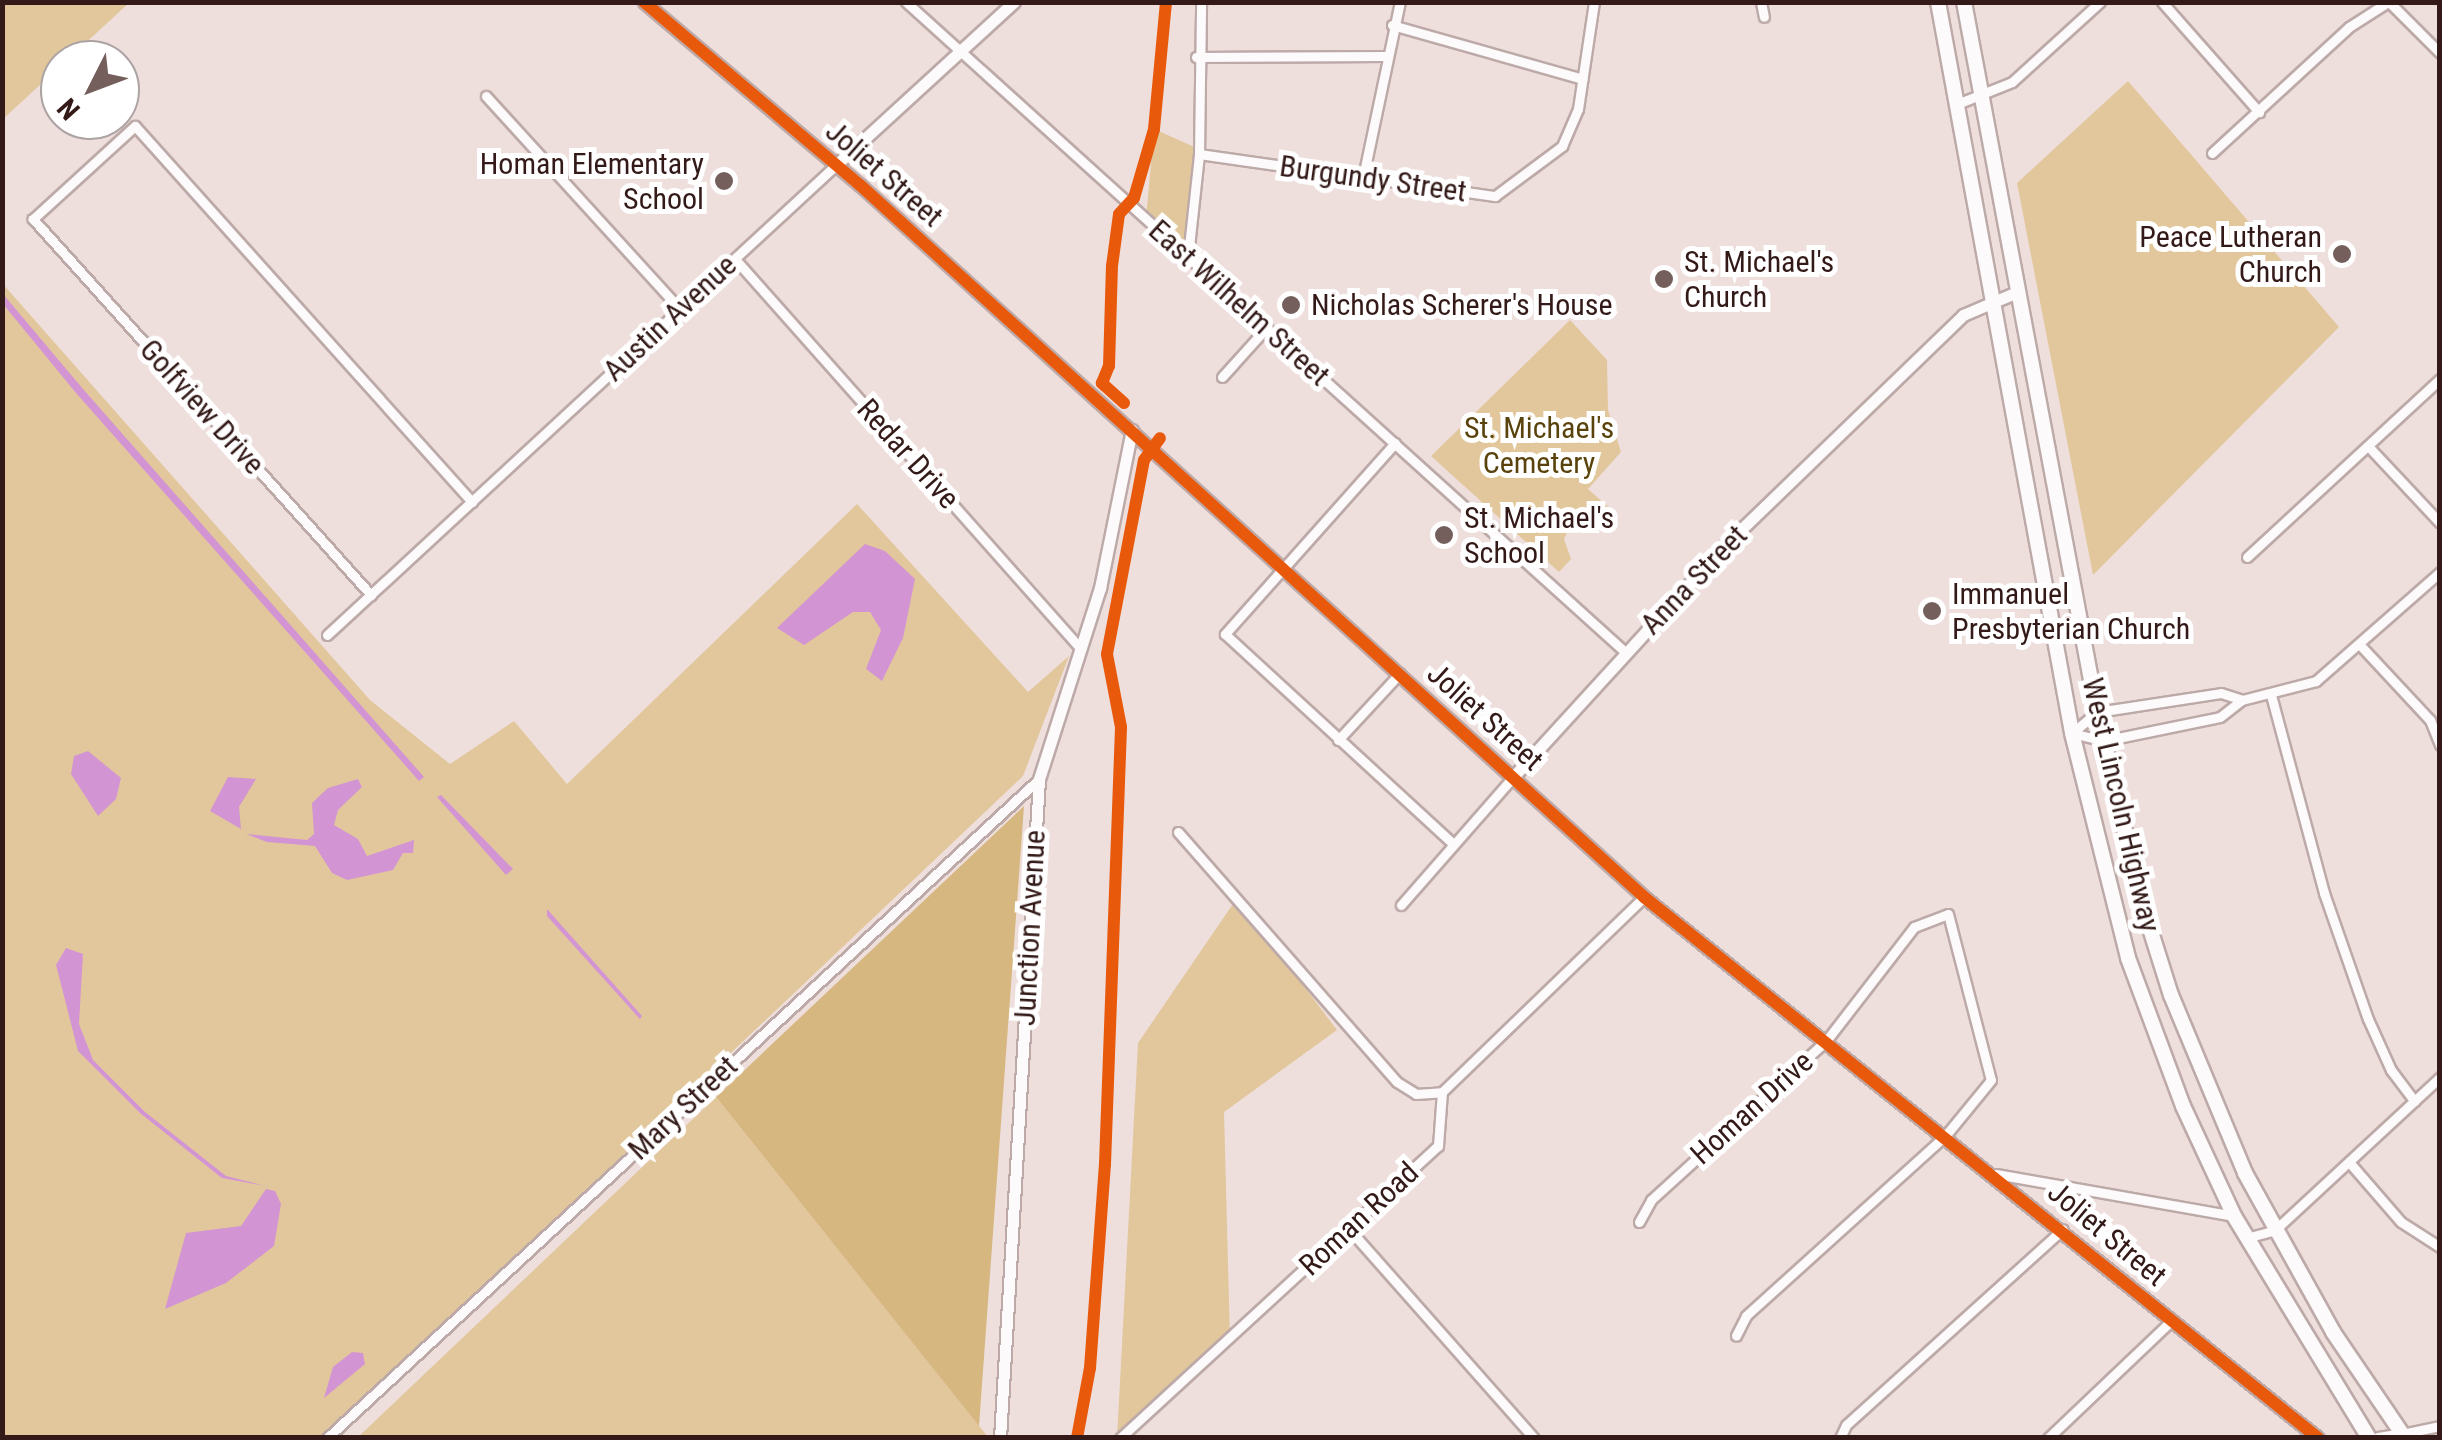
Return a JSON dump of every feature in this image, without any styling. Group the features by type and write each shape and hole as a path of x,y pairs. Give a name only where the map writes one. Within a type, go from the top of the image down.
{"main road":[{"name":"West Lincoln Highway","path":"1938,2 1988,302 2072,733 2128,958 2183,1106 2234,1216 2369,1438"},
{"name":"West Lincoln Highway","path":"1964,2 2102,741 2171,996 2274,1230 2403,1436"}],"street":[{"name":"Joliet Street","path":"644,2 836,164 1644,897 1996,1174 2170,1322 2318,1438"},
{"name":"East Wilhelm Street","path":"906,2 1625,652"},
{"name":"Austin Avenue","path":"326,634 1014,2"},
{"path":"1188,256 1199,154 1196,57 1201,2"},
{"path":"1363,178 1400,2"},
{"name":"Burgundy Street","path":"1199,154 1495,196 1562,146 1583,79 1594,2"},
{"path":"1762,2 1764,17"},
{"path":"1957,104 2012,82 2100,2"},
{"path":"2162,2 2258,112"},
{"path":"2212,154 2349,27 2388,2 2440,52"},
{"path":"1392,26 1583,79"},
{"path":"1196,57 1386,56"},
{"path":"486,96 680,310"},
{"name":"Golfview Drive","path":"372,595 33,219 135,126 472,502"},
{"name":"Redar Drive","path":"735,258 1081,649"},
{"name":"Anna Street","path":"1401,905 1625,652 1832,442 1963,315 2018,292"},
{"path":"1222,377 1267,328"},
{"path":"2247,556 2440,380"},
{"name":"Junction Avenue","path":"1000,1438 1039,778 1081,649 1132,430"},
{"path":"1394,444 1224,634 1453,844"},
{"path":"2368,446 2440,523"},
{"path":"2072,733 2102,741 2220,717 2242,700 2316,681 2440,572"},
{"path":"2360,645 2430,720 2440,745"},
{"path":"1338,740 1400,673"},
{"path":"2072,733 2096,712 2221,693 2242,700"},
{"path":"2271,695 2324,893 2368,1018 2391,1070 2414,1100"},
{"name":"Mary Street","path":"327,1438 1039,778"},
{"path":"1178,832 1398,1082 1416,1094 1442,1092 1644,897"},
{"name":"Homan Drive","path":"1639,1222 1651,1200 1826,1041 1914,927 1948,914 1991,1068 1990,1080 1946,1135"},
{"path":"2246,1238 2274,1230 2440,1077"},
{"name":"Roman Road","path":"1120,1438 1438,1146 1442,1092"},
{"path":"1736,1336 1746,1316 1946,1135"},
{"path":"2348,1162 2401,1222 2440,1246"},
{"path":"1996,1174 2234,1216"},
{"path":"1349,1229 1534,1438"},
{"path":"1840,1438 1846,1426 2063,1229"},
{"path":"2048,1438 2170,1322"},
{"path":"2378,1438 2440,1426"}],"green space":[{"path":"3,2 129,2 89,40 40,40 40,85 3,119"},
{"path":"2128,81 2339,327 2093,575 2017,183"},
{"path":"1154,129 1199,149 1188,256 1146,219"},
{"path":"2,283 370,700 450,764 514,721 567,784 857,504 1028,692 1069,656 1023,776 326,1437 3,1437"},
{"name":"St. Michael's Cemetery","path":"1570,320 1607,360 1608,410 1621,452 1588,489 1614,512 1608,519 1590,514 1572,522 1564,539 1571,559 1559,572 1431,456"},
{"path":"1237,898 1337,1030 1224,1112 1230,1338 1117,1438 1138,1043"},
{"path":"716,1097 988,1437 357,1438"}],"shaded area":[{"path":"3,294 424,777 419,781 76,393 3,304"},
{"path":"865,544 885,551 915,579 903,638 882,681 866,669 881,630 870,612 853,612 804,645 777,628"},
{"path":"88,751 121,778 116,799 98,816 71,774 74,756"},
{"path":"228,777 256,779 239,807 241,829 210,811"},
{"path":"358,779 362,787 338,810 334,825 358,839 367,856 414,840 413,853 403,853 393,870 347,880 332,873 315,846 267,842 246,834 307,840 314,834 312,803 328,788"},
{"path":"441,795 513,869 506,875 437,797"},
{"path":"1024,806 979,1426 716,1097"},
{"path":"547,909 642,1016 640,1019 547,916"},
{"path":"66,948 83,954 79,1024 93,1060 145,1112 226,1176 266,1186 222,1178 140,1113 78,1051 56,965"},
{"path":"266,1189 275,1191 281,1204 274,1246 226,1283 165,1309 186,1233 241,1226"},
{"path":"352,1352 363,1353 365,1364 324,1398 333,1367"}],"cycle path":[{"path":"644,2 860,185 1644,897 2318,1438"},
{"path":"1124,403 1102,383 1109,366 1112,266 1119,214 1134,198 1154,129 1166,2"},
{"path":"1077,1438 1090,1368 1105,1164 1121,727 1107,654 1144,460 1160,438"}],"place":[{"name":"Homan Elementary School","path":"724,181"},
{"name":"Peace Lutheran Church","path":"2342,254"},
{"name":"St. Michael's Church","path":"1664,279"},
{"name":"Nicholas Scherer's House","path":"1291,305"},
{"name":"St. Michael's School","path":"1444,535"},
{"name":"Immanuel Presbyterian Church","path":"1932,611"}]}
